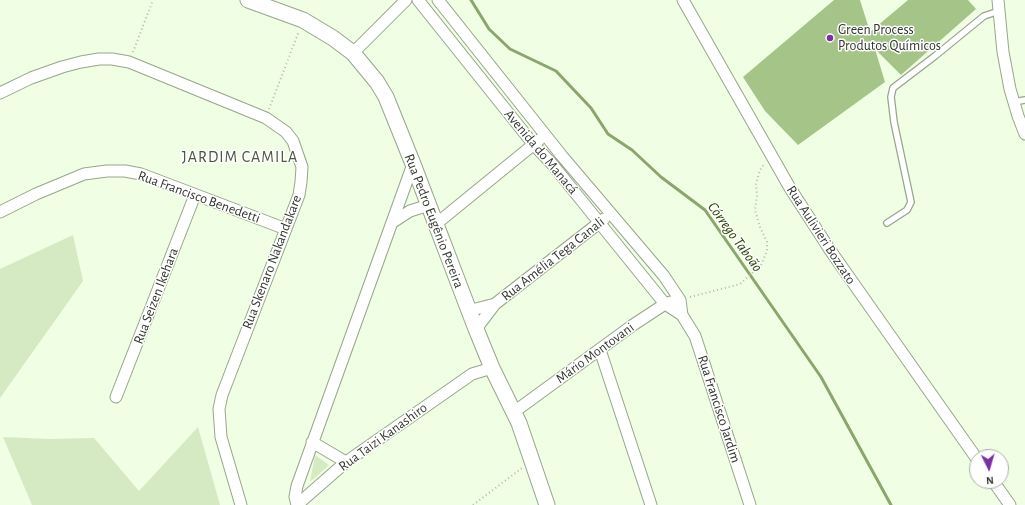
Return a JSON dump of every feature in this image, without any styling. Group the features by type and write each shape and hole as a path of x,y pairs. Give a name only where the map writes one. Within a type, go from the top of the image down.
{"street":[{"name":"Rua Pedro Eugênio Pereira","path":"248,0 303,20 333,38 353,53 377,82 386,97 429,205 468,311 492,368 514,412 533,460 547,505"},
{"path":"353,53 406,0"},
{"name":"Avenida do Manacá","path":"418,0 534,145 552,164 665,304"},
{"name":"Avenida do Manacá","path":"438,0 545,135 664,276 680,300"},
{"name":"Rua Aulivieri Bozzato","path":"683,0 790,188 830,250 970,449"},
{"path":"998,0 1003,52 1020,101 1025,134"},
{"name":"Rua Skenaro Nakandakare","path":"0,93 31,78 62,66 106,59 129,62 266,118 286,132 293,141 302,167 302,182 299,196 225,388 219,409 221,437 241,505"},
{"path":"436,224 545,135"},
{"path":"297,505 295,497 297,486 413,164"},
{"name":"Rua Francisco Benedetti","path":"0,212 36,194 84,174 107,170 125,171 141,174 286,229"},
{"name":"Rua Seizen Ikehara","path":"116,397 195,195"},
{"path":"393,222 410,210 429,205"},
{"name":"Rua Amélia Tega Canali","path":"476,330 494,304 611,214"},
{"name":"Mário Montovani","path":"514,412 633,325 665,304 680,300"},
{"name":"Rua Francisco Jardim","path":"680,300 682,315 694,336 700,351 750,505"},
{"name":"Rua Amélia Tega Canali","path":"468,311 494,304"},
{"name":"Rua Francisco Jardim","path":"665,304 682,315"},
{"path":"600,350 651,505"},
{"name":"Rua Taizi Kanashiro","path":"472,374 486,353"},
{"name":"Rua Taizi Kanashiro","path":"297,505 346,462 472,374 492,368"},
{"path":"312,442 346,462"},
{"path":"998,489 1010,505"}],"lane":[{"path":"887,223 907,210 911,202 894,122 891,97 893,88 984,16 999,11"}],"path":[{"path":"129,62 153,0"},
{"path":"266,118 303,20"},
{"path":"680,300 740,284 761,265 767,251 767,242 760,227 755,210 757,196 756,184 760,170 771,154"},
{"path":"473,505 533,460"}],"green space":[{"path":"73,235 83,281 0,398 0,269"},
{"path":"198,427 220,505 32,505 3,437 48,439 94,438 139,491"},
{"path":"315,455 329,465 310,482"}],"building":[{"name":"Green Process Produtos Químicos","path":"834,0 860,0 870,32 908,0 968,0 976,9 901,75 875,49 885,82 798,145 765,111 743,77"}],"waterway":[{"name":"Córrego Taboão","path":"471,0 489,29 510,49 556,71 591,108 608,134 632,150 661,177 705,210 821,377 891,505"}],"place":[{"name":"Green Process Produtos Químicos","path":"830,38"}],"district":[{"name":"JARDIM CAMILA","path":"240,157"}]}
